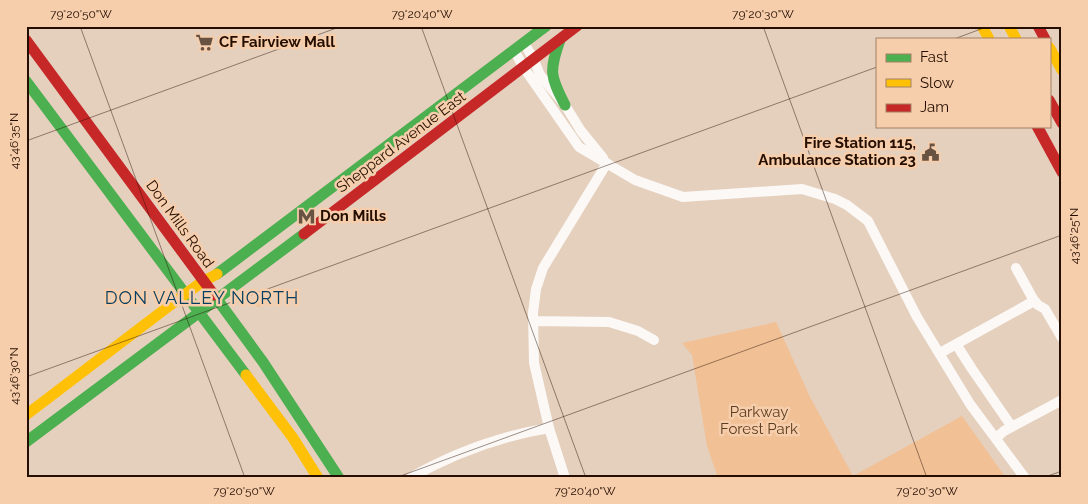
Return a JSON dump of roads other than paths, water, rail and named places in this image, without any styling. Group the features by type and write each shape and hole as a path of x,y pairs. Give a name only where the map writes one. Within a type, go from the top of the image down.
{"main road":[{"name":"Sheppard Avenue East","path":"26,415 202,282 217,274 546,26"},
{"name":"Sheppard Avenue East","path":"26,442 200,313 577,26"},
{"path":"982,26 988,38"},
{"path":"1009,26 1015,38"},
{"path":"1038,26 1044,38"},
{"path":"560,39 552,63 551,73 565,105"},
{"name":"Don Mills Road","path":"26,40 202,282 263,362 339,478"},
{"path":"1050,49 1062,70"},
{"path":"26,81 293,438 318,478"},
{"path":"1050,102 1062,123"},
{"path":"1038,128 1062,172"}],"street":[{"path":"524,43 540,75 565,105 581,131 606,162"},
{"path":"514,50 524,68 579,148 635,180 684,197 802,189 835,198 868,221 917,317 970,404 1025,478"},
{"path":"565,478 549,428 534,363 533,321 536,289 543,268 606,162"},
{"path":"1016,268 1034,301 1045,309 1062,338"},
{"path":"940,353 1034,301"},
{"path":"533,321 609,322 638,331 654,340"},
{"path":"956,344 1012,427"},
{"path":"996,438 1012,427 1062,400"},
{"path":"410,478 433,464 477,447 549,428"}],"place":[{"name":"CF Fairview Mall","path":"205,42"},
{"name":"Fire Station 115, Ambulance Station 23","path":"930,152"},
{"name":"Don Mills","path":"306,216"}],"district":[{"name":"DON VALLEY NORTH","path":"202,297"}],"park label":[{"name":"Parkway Forest Park","path":"759,420"}]}
